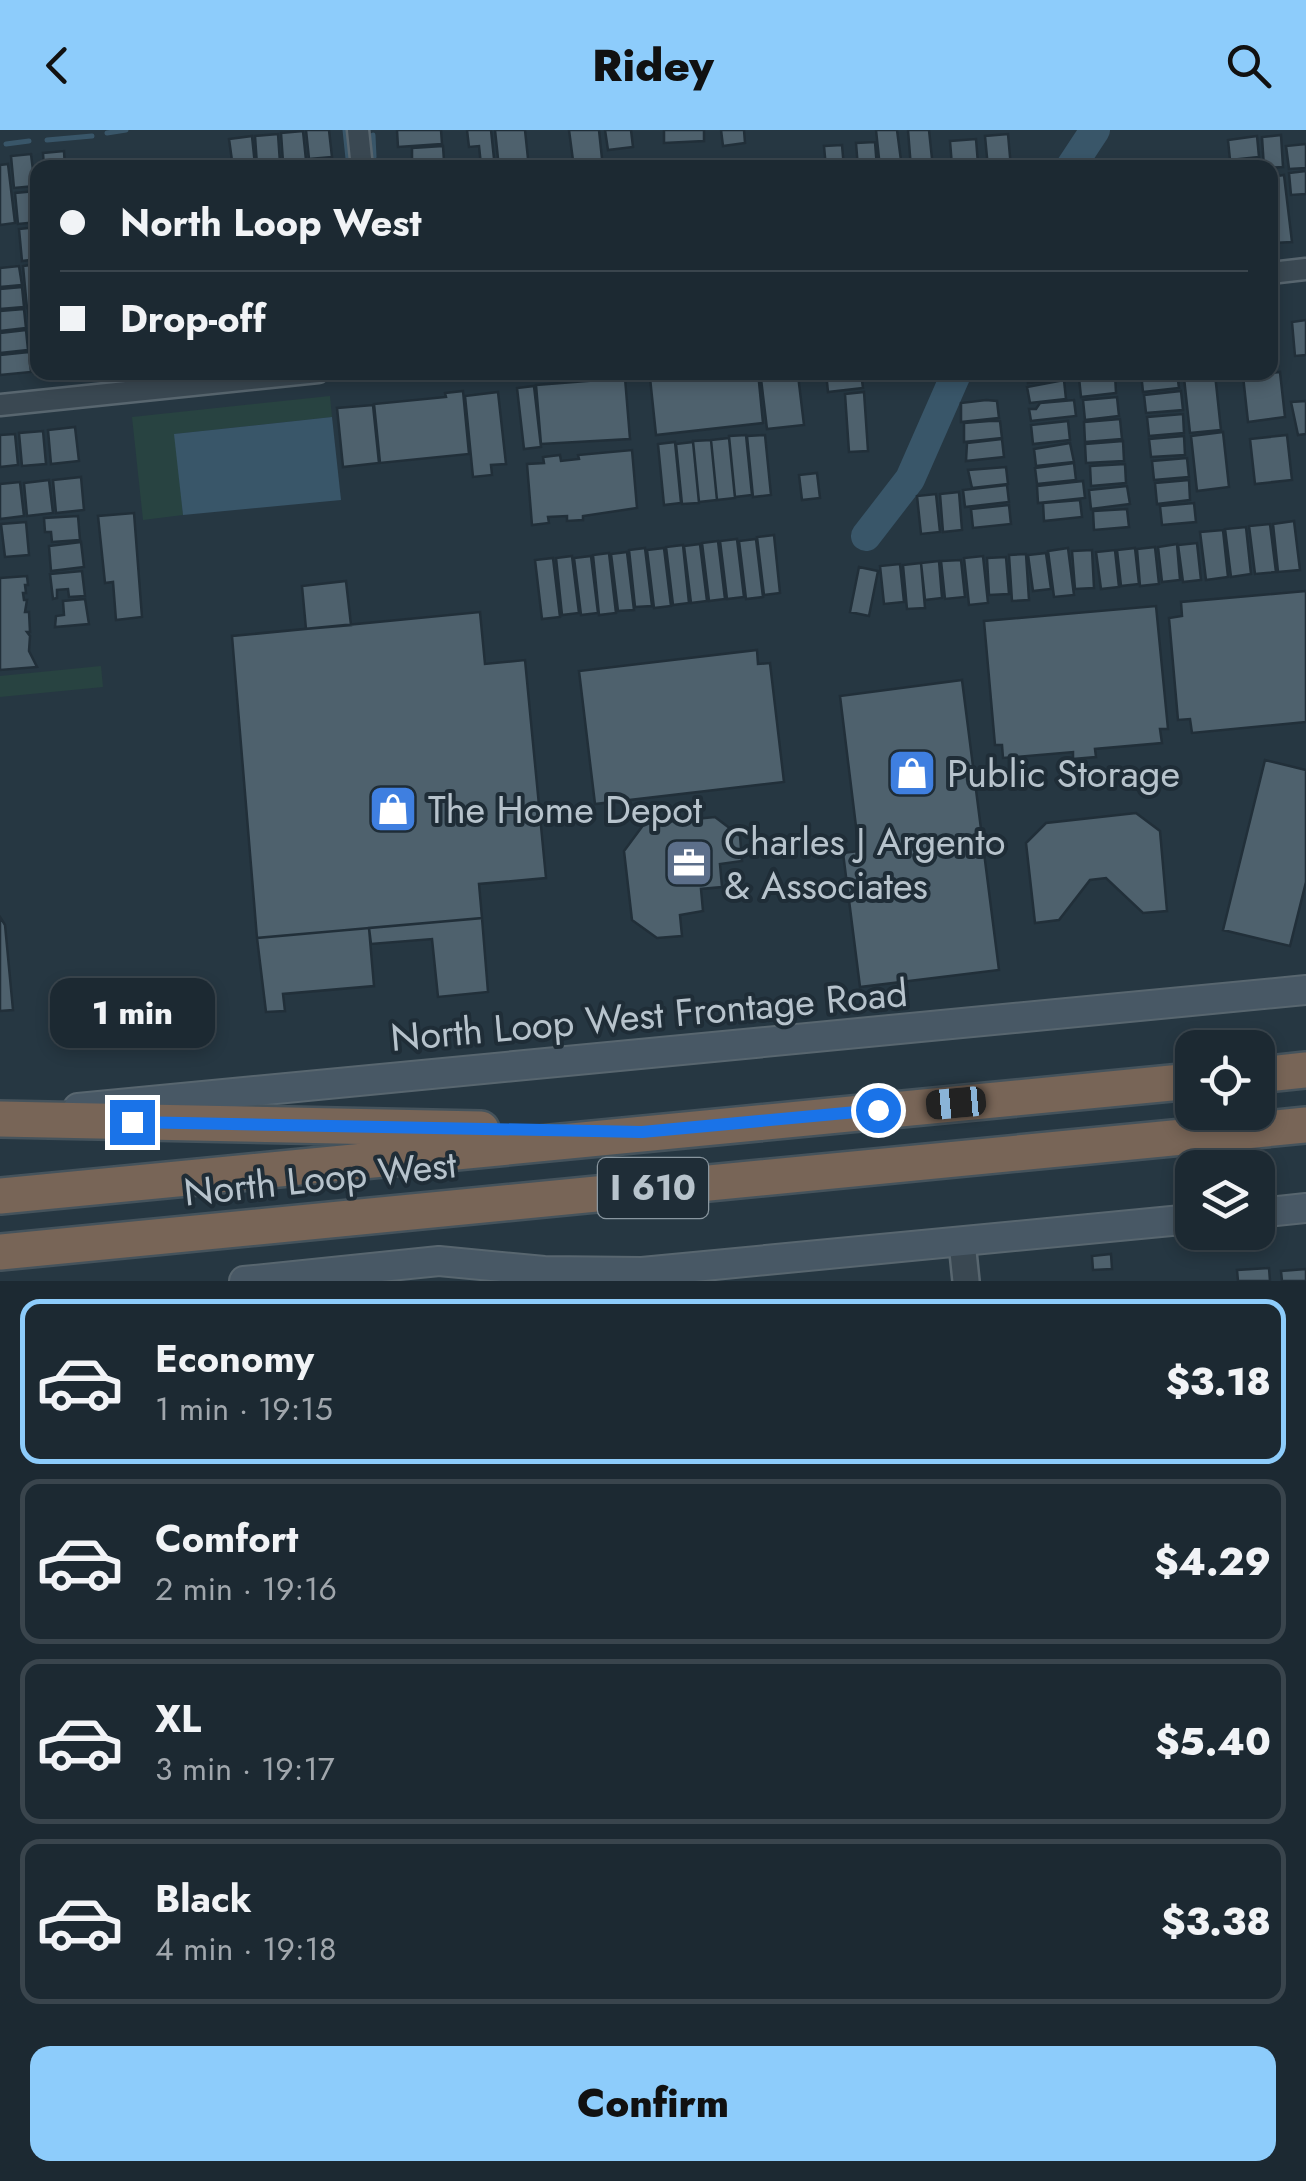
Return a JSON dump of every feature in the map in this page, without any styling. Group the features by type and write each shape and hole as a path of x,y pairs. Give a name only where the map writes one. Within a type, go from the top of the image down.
{"highway":[{"path":"1275,1073 1306,1070"},
{"name":"North Loop West","path":"0,1196 1175,1083"},
{"path":"0,1117 642,1132"},
{"name":"North Loop West","path":"0,1252 1306,1124"}],"main road":[{"name":"North Loop West Frontage Road","path":"0,1117 1306,990"},
{"path":"1275,1211 1306,1208"},
{"path":"244,1281 439,1261 559,1272 642,1272 1175,1221"}],"street":[{"path":"358,130 361,160"},
{"path":"1278,272 1306,269"},
{"path":"0,405 241,380"},
{"path":"962,1242 966,1281"}],"green space":[{"path":"330,396 332,417 175,434 183,515 143,520 132,417"},
{"path":"101,666 103,687 0,697 0,676"}],"water":[{"path":"332,417 341,500 183,515 174,434"}],"building":[{"path":"306,130 329,130 332,157 309,159"},
{"path":"397,130 441,130 442,144 398,147"},
{"path":"467,130 491,130 494,160 480,160 479,146 469,147"},
{"path":"495,130 525,130 528,160 498,160"},
{"path":"569,130 599,130 602,160 573,160"},
{"path":"605,130 631,130 633,147 608,150"},
{"path":"664,130 704,130 704,141 664,143"},
{"path":"721,130 744,130 745,143 723,146"},
{"path":"876,130 897,130 901,160 879,160"},
{"path":"908,130 929,130 932,160 910,160"},
{"path":"303,131 306,160 283,160 281,133"},
{"path":"278,134 280,160 257,160 255,136"},
{"path":"1008,134 1010,160 987,160 985,136"},
{"path":"1281,135 1283,167 1278,167 1278,160 1263,160 1262,137"},
{"path":"252,136 254,160 232,160 229,139"},
{"path":"1257,136 1259,157 1230,160 1228,140"},
{"path":"976,139 978,160 952,160 950,141"},
{"path":"875,142 876,160 857,160 856,143"},
{"path":"1306,144 1306,168 1289,169 1286,146"},
{"path":"842,145 843,160 825,160 824,146"},
{"path":"443,146 444,160 412,160 412,148"},
{"path":"64,151 65,160 43,160 43,153"},
{"path":"31,154 30,186 14,188 11,156"},
{"path":"8,164 15,223 0,225 0,165"},
{"path":"1306,171 1306,194 1291,195 1289,173"},
{"path":"1284,175 1292,242 1278,243 1278,176"},
{"path":"30,192 30,223 18,224 15,193"},
{"path":"30,228 30,260 22,261 19,229"},
{"path":"30,265 30,308 27,308 23,266"},
{"path":"19,266 22,285 0,287 0,268"},
{"path":"22,287 24,307 0,309 0,289"},
{"path":"24,309 26,328 0,331 0,311"},
{"path":"1306,320 1306,355 1295,356 1292,322"},
{"path":"26,330 28,350 0,353 0,333"},
{"path":"29,352 30,372 0,375 0,355"},
{"path":"1278,372 1285,417 1248,422 1243,380 1278,380"},
{"path":"625,380 630,439 541,444 536,385"},
{"path":"650,380 759,380 763,423 656,435"},
{"path":"761,380 799,380 804,425 767,429"},
{"path":"827,380 862,380 863,388 828,392"},
{"path":"1064,380 1066,399 1030,403 1027,387"},
{"path":"1079,380 1115,380 1116,393 1081,397"},
{"path":"1142,380 1178,380 1179,388 1143,392"},
{"path":"1184,380 1216,380 1221,430 1190,433"},
{"path":"534,386 541,447 524,449 517,388"},
{"path":"463,391 469,454 380,463 374,404 446,397 445,393"},
{"path":"1181,391 1183,410 1146,413 1144,395"},
{"path":"498,392 506,464 491,465 492,475 473,477 465,396"},
{"path":"864,392 868,451 849,452 845,394"},
{"path":"1117,397 1119,416 1085,420 1083,400"},
{"path":"1074,400 1076,416 1031,421 1029,409 1036,409 1040,403"},
{"path":"997,401 999,418 961,422 961,403"},
{"path":"1306,401 1306,434 1298,435 1291,402"},
{"path":"373,405 379,463 343,467 337,408"},
{"path":"1183,414 1184,433 1149,436 1147,417"},
{"path":"1120,419 1122,439 1085,442 1084,422"},
{"path":"1000,421 1002,438 964,442 964,423"},
{"path":"1068,421 1070,440 1033,444 1031,425"},
{"path":"75,427 79,461 51,464 48,430"},
{"path":"43,431 46,464 22,466 19,433"},
{"path":"1223,432 1229,487 1197,491 1191,436"},
{"path":"15,434 18,465 0,467 0,435"},
{"path":"746,435 752,495 735,497 729,436"},
{"path":"765,435 771,495 753,497 747,436"},
{"path":"1287,435 1292,480 1255,484 1250,439"},
{"path":"1184,436 1185,455 1151,457 1149,439"},
{"path":"729,438 735,498 717,500 711,440"},
{"path":"1002,439 1004,457 966,461 967,443"},
{"path":"711,440 717,500 699,502 693,441"},
{"path":"1123,441 1124,461 1086,463 1085,444"},
{"path":"675,442 681,503 664,505 658,444"},
{"path":"693,442 699,503 682,504 676,444"},
{"path":"1070,443 1074,462 1036,466 1034,449"},
{"path":"632,450 637,508 583,516 583,520 548,517 549,523 532,525 527,464 544,463 543,457 560,455 561,461 579,459 578,455"},
{"path":"1187,458 1189,477 1154,480 1152,461"},
{"path":"1074,463 1076,480 1037,484 1035,468"},
{"path":"1125,464 1126,483 1091,486 1090,466"},
{"path":"1006,467 1008,484 972,488 968,470"},
{"path":"817,473 820,498 802,500 799,475"},
{"path":"81,477 84,510 56,513 53,480"},
{"path":"49,480 53,513 27,516 24,483"},
{"path":"1189,480 1190,500 1157,504 1155,483"},
{"path":"1083,481 1085,498 1038,503 1037,486"},
{"path":"20,482 24,516 0,519 0,484"},
{"path":"1007,485 1009,502 965,507 963,490"},
{"path":"1127,486 1130,504 1091,509 1089,490"},
{"path":"959,492 962,530 943,532 940,494"},
{"path":"936,494 940,532 921,534 917,496"},
{"path":"1080,500 1082,517 1044,521 1043,503"},
{"path":"1194,503 1196,522 1162,525 1160,506"},
{"path":"1009,505 1011,524 973,528 971,509"},
{"path":"1127,509 1129,527 1094,530 1093,511"},
{"path":"134,513 142,617 116,620 113,582 105,583 98,516"},
{"path":"78,516 80,540 52,542 51,532 45,532 44,518"},
{"path":"1294,521 1300,570 1278,572 1273,524"},
{"path":"26,522 29,555 5,557 1,524"},
{"path":"1270,524 1276,572 1255,574 1249,526"},
{"path":"1246,527 1251,574 1231,577 1225,529"},
{"path":"1223,530 1228,577 1206,580 1200,532"},
{"path":"774,535 780,593 764,595 757,537"},
{"path":"737,539 744,597 727,599 720,541"},
{"path":"756,539 763,597 746,599 739,541"},
{"path":"718,541 725,599 709,601 702,543"},
{"path":"81,542 84,567 51,571 49,546"},
{"path":"1197,543 1201,580 1183,582 1178,545"},
{"path":"700,544 707,601 691,603 684,546"},
{"path":"1177,544 1180,580 1162,582 1158,547"},
{"path":"683,545 689,603 673,605 666,547"},
{"path":"1155,547 1159,584 1140,586 1137,549"},
{"path":"645,548 652,606 635,607 629,550"},
{"path":"664,548 671,606 654,608 647,550"},
{"path":"1068,548 1074,595 1054,597 1048,551"},
{"path":"1135,548 1139,584 1121,586 1117,550"},
{"path":"1092,550 1094,588 1075,589 1072,551"},
{"path":"1115,550 1119,587 1101,589 1096,552"},
{"path":"627,552 634,610 618,611 611,554"},
{"path":"609,553 616,613 599,615 593,555"},
{"path":"1046,553 1051,589 1033,591 1028,555"},
{"path":"1026,554 1029,600 1012,601 1009,555"},
{"path":"572,556 579,613 562,615 556,558"},
{"path":"591,556 598,613 581,615 574,558"},
{"path":"983,556 988,603 969,605 964,558"},
{"path":"1006,557 1009,594 989,595 987,558"},
{"path":"553,558 560,617 542,619 535,560"},
{"path":"961,560 965,597 945,599 941,561"},
{"path":"939,561 942,598 925,600 921,563"},
{"path":"921,563 925,608 907,609 903,565"},
{"path":"900,564 904,602 884,604 880,566"},
{"path":"859,567 878,571 869,616 850,612"},
{"path":"82,571 85,596 69,597 68,589 57,590 57,598 53,599 50,574"},
{"path":"27,576 28,585 23,593 27,600 25,612 29,612 29,651 37,667 0,670 0,578"},
{"path":"346,581 351,625 306,629 302,586"},
{"path":"1306,591 1306,722 1192,733 1190,719 1178,720 1169,618 1182,616 1181,602"},
{"path":"85,599 89,624 55,627 56,616 64,615 63,601"},
{"path":"1156,606 1168,729 1160,729 1162,743 1095,749 1096,757 1073,759 1073,752 1003,758 1002,745 995,745 984,621"},
{"name":"The Home Depot","path":"480,612 485,664 525,660 546,878 479,884 482,918 257,938 232,636"},
{"path":"757,650 758,664 770,663 784,782 595,804 579,671"},
{"name":"Public Storage","path":"962,680 999,970 860,987 843,853 859,851 840,696"},
{"path":"1265,760 1306,770 1306,882 1290,946 1223,930"},
{"path":"1136,813 1160,831 1167,911 1143,913 1106,878 1090,880 1059,920 1035,923 1026,843 1046,823"},
{"path":"715,817 740,836 742,861 720,864 722,887 701,889 703,911 680,915 682,936 657,938 632,920 624,851 644,824"},
{"path":"0,917 5,925 13,1010 0,1011"},
{"path":"482,918 488,992 438,997 432,939 371,944 369,928"},
{"path":"369,928 374,986 283,994 285,1011 266,1012 257,938"},
{"path":"1111,1254 1112,1269 1093,1270 1092,1256"},
{"path":"1269,1268 1270,1281 1238,1281 1237,1270"},
{"path":"1306,1269 1306,1281 1282,1281 1281,1271"}],"waterway":[{"path":"107,133 126,130"},
{"path":"345,130 348,160"},
{"path":"1075,160 1095,130"},
{"path":"373,135 374,157"},
{"path":"47,140 92,136"},
{"path":"6,144 29,141"},
{"path":"866,536 910,479 953,380"}],"place":[{"name":"Public Storage","path":"912,773"},
{"name":"The Home Depot","path":"393,809"},
{"name":"Charles J Argento & Associates","path":"689,863"}],"route":[{"path":"132,1122 642,1132 878,1110"}]}
